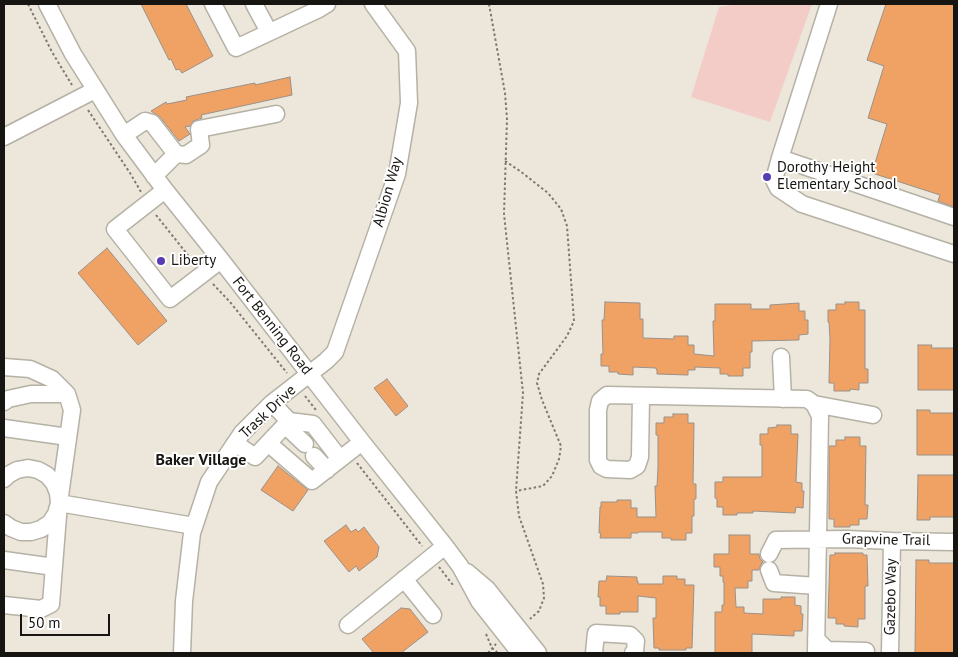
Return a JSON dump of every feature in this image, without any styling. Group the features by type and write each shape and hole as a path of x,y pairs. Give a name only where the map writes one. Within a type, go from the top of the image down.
{"street":[{"name":"Fort Benning Road","path":"47,4 73,54 124,135 154,176 310,374 350,451 445,546 460,566 487,589 512,633 520,653"},
{"path":"213,4 236,48 269,32 298,10 327,4"},
{"path":"254,4 269,32"},
{"name":"Albion Way","path":"310,374 335,352 397,174 408,103 407,51 373,4"},
{"path":"829,4 774,180 778,188 802,204 954,254"},
{"path":"4,137 95,90"},
{"path":"124,135 145,121 152,123 176,154 186,155 201,145 199,130 276,114"},
{"path":"154,176 176,154"},
{"path":"780,158 954,217"},
{"path":"165,190 115,229 170,299 221,260"},
{"path":"781,357 783,399"},
{"path":"4,367 30,369 52,379 67,394 72,410 59,503 51,604 41,610 4,605"},
{"name":"Trask Drive","path":"182,653 184,601 192,533 209,482 242,433 272,403 310,374"},
{"path":"4,402 8,398 32,394 67,394"},
{"path":"641,396 640,458 637,466 630,470 607,469 601,466 598,460 598,410 600,401 607,396 641,396 806,399 814,404 872,415"},
{"path":"272,403 327,470"},
{"path":"814,404 820,416 816,649 866,651"},
{"path":"235,443 255,457 268,443 287,423 313,424 350,451 312,481 268,443"},
{"path":"4,428 68,437"},
{"path":"4,478 17,470 28,468 38,470 47,475 54,483 59,503 56,514 42,529 21,532 10,528 4,523"},
{"path":"59,503 194,526"},
{"name":"Grapvine Trail","path":"817,586 774,583 769,562 776,540 847,539 954,542"},
{"name":"Gazebo Way","path":"890,653 892,541"},
{"path":"348,625 445,546"},
{"path":"4,560 54,567"},
{"path":"404,579 434,616"},
{"name":"Fort Benning Road","path":"512,633 538,653"},
{"path":"594,653 596,633 630,635 636,642 634,653"}],"path":[{"path":"488,653 495,644 539,611 544,598 543,584 520,516 516,491 523,393 504,214 507,119 505,93 489,4"},
{"path":"505,162 548,193 561,209 567,226 574,321 567,336 539,374 537,383 560,446 559,459 552,476 543,486 516,491"},
{"path":"136,182 142,196 203,274 230,302 316,410"},
{"path":"350,451 454,587"},
{"path":"485,632 492,648 498,653"}],"shaded area":[{"path":"738,4 812,4 770,122 691,97 719,7"}],"building":[{"path":"141,4 186,4 213,56 182,73 179,69 176,70"},
{"path":"886,4 954,4 954,207 938,201 940,195 872,173 887,124 868,118 884,66 867,60"},
{"path":"290,77 292,95 201,115 202,118 193,121 190,126 185,127 190,134 179,141 160,117 151,111 166,102 167,104 187,100 186,97"},
{"path":"107,248 167,321 138,345 78,273"},
{"path":"605,302 640,303 640,319 643,319 643,338 674,339 674,336 688,336 688,345 694,345 694,354 714,356 713,321 715,321 715,304 751,304 751,309 770,309 770,305 799,303 799,311 805,311 805,320 808,320 808,334 799,335 799,340 752,341 750,368 743,368 743,376 720,374 720,368 695,367 695,370 688,370 688,375 657,374 656,368 633,367 633,375 618,374 618,372 609,372 609,366 601,366 601,354 603,354 602,320 604,320"},
{"path":"845,302 859,302 859,310 865,310 865,369 868,369 868,383 859,383 859,390 834,391 834,383 829,383 830,339 828,310 836,310 836,304 845,304"},
{"path":"918,345 932,345 931,348 954,348 954,390 918,390"},
{"path":"387,379 408,406 396,416 374,388"},
{"path":"917,410 930,410 930,413 954,413 954,455 917,455"},
{"path":"673,414 688,414 688,423 694,423 693,484 696,484 696,499 694,499 694,516 692,516 692,533 686,533 686,540 662,538 662,532 631,533 631,538 600,538 601,502 631,500 631,508 637,508 637,517 656,517 655,486 657,486 658,435 656,435 656,423 664,423 664,417 673,417"},
{"path":"777,425 791,425 791,434 798,434 796,482 802,483 802,491 804,491 803,508 796,507 795,513 753,511 753,513 723,515 723,507 717,507 715,482 723,482 723,477 762,477 760,434 768,434 768,428 777,427"},
{"path":"845,437 860,437 860,446 866,446 865,505 868,505 867,519 859,519 859,525 834,527 834,519 829,519 829,446 836,446 836,440 845,440"},
{"path":"278,466 308,490 293,511 261,490"},
{"path":"918,475 954,475 954,517 930,517 930,520 917,520"},
{"path":"346,525 351,532 356,529 358,532 364,527 379,547 377,557 359,571 356,566 349,572 324,541"},
{"path":"729,535 750,535 750,554 759,554 763,562 759,570 752,570 752,581 748,581 748,588 735,588 736,607 744,607 744,613 763,614 763,599 795,597 795,605 801,606 801,614 803,614 802,631 794,631 794,636 752,634 752,653 715,653 715,612 722,612 722,605 724,605 724,582 723,576 720,576 720,567 714,567 714,554 729,554"},
{"path":"835,553 863,553 863,555 867,555 868,586 865,586 865,619 858,619 858,627 836,624 836,618 828,618 830,555 835,555"},
{"path":"916,560 929,560 929,563 954,563 954,653 915,653"},
{"path":"607,576 637,577 638,584 663,584 663,576 677,576 677,579 685,579 685,585 694,585 692,648 686,648 686,650 659,650 659,648 654,648 653,618 656,618 656,598 638,596 638,612 606,614 606,606 600,606 600,597 598,597 599,581 606,581"},
{"path":"401,608 410,609 428,632 401,653 374,653 362,639"}],"place":[{"name":"Dorothy Height Elementary School","path":"767,177"},
{"name":"Liberty","path":"161,261"}],"district":[{"name":"Baker Village","path":"201,460"}]}
